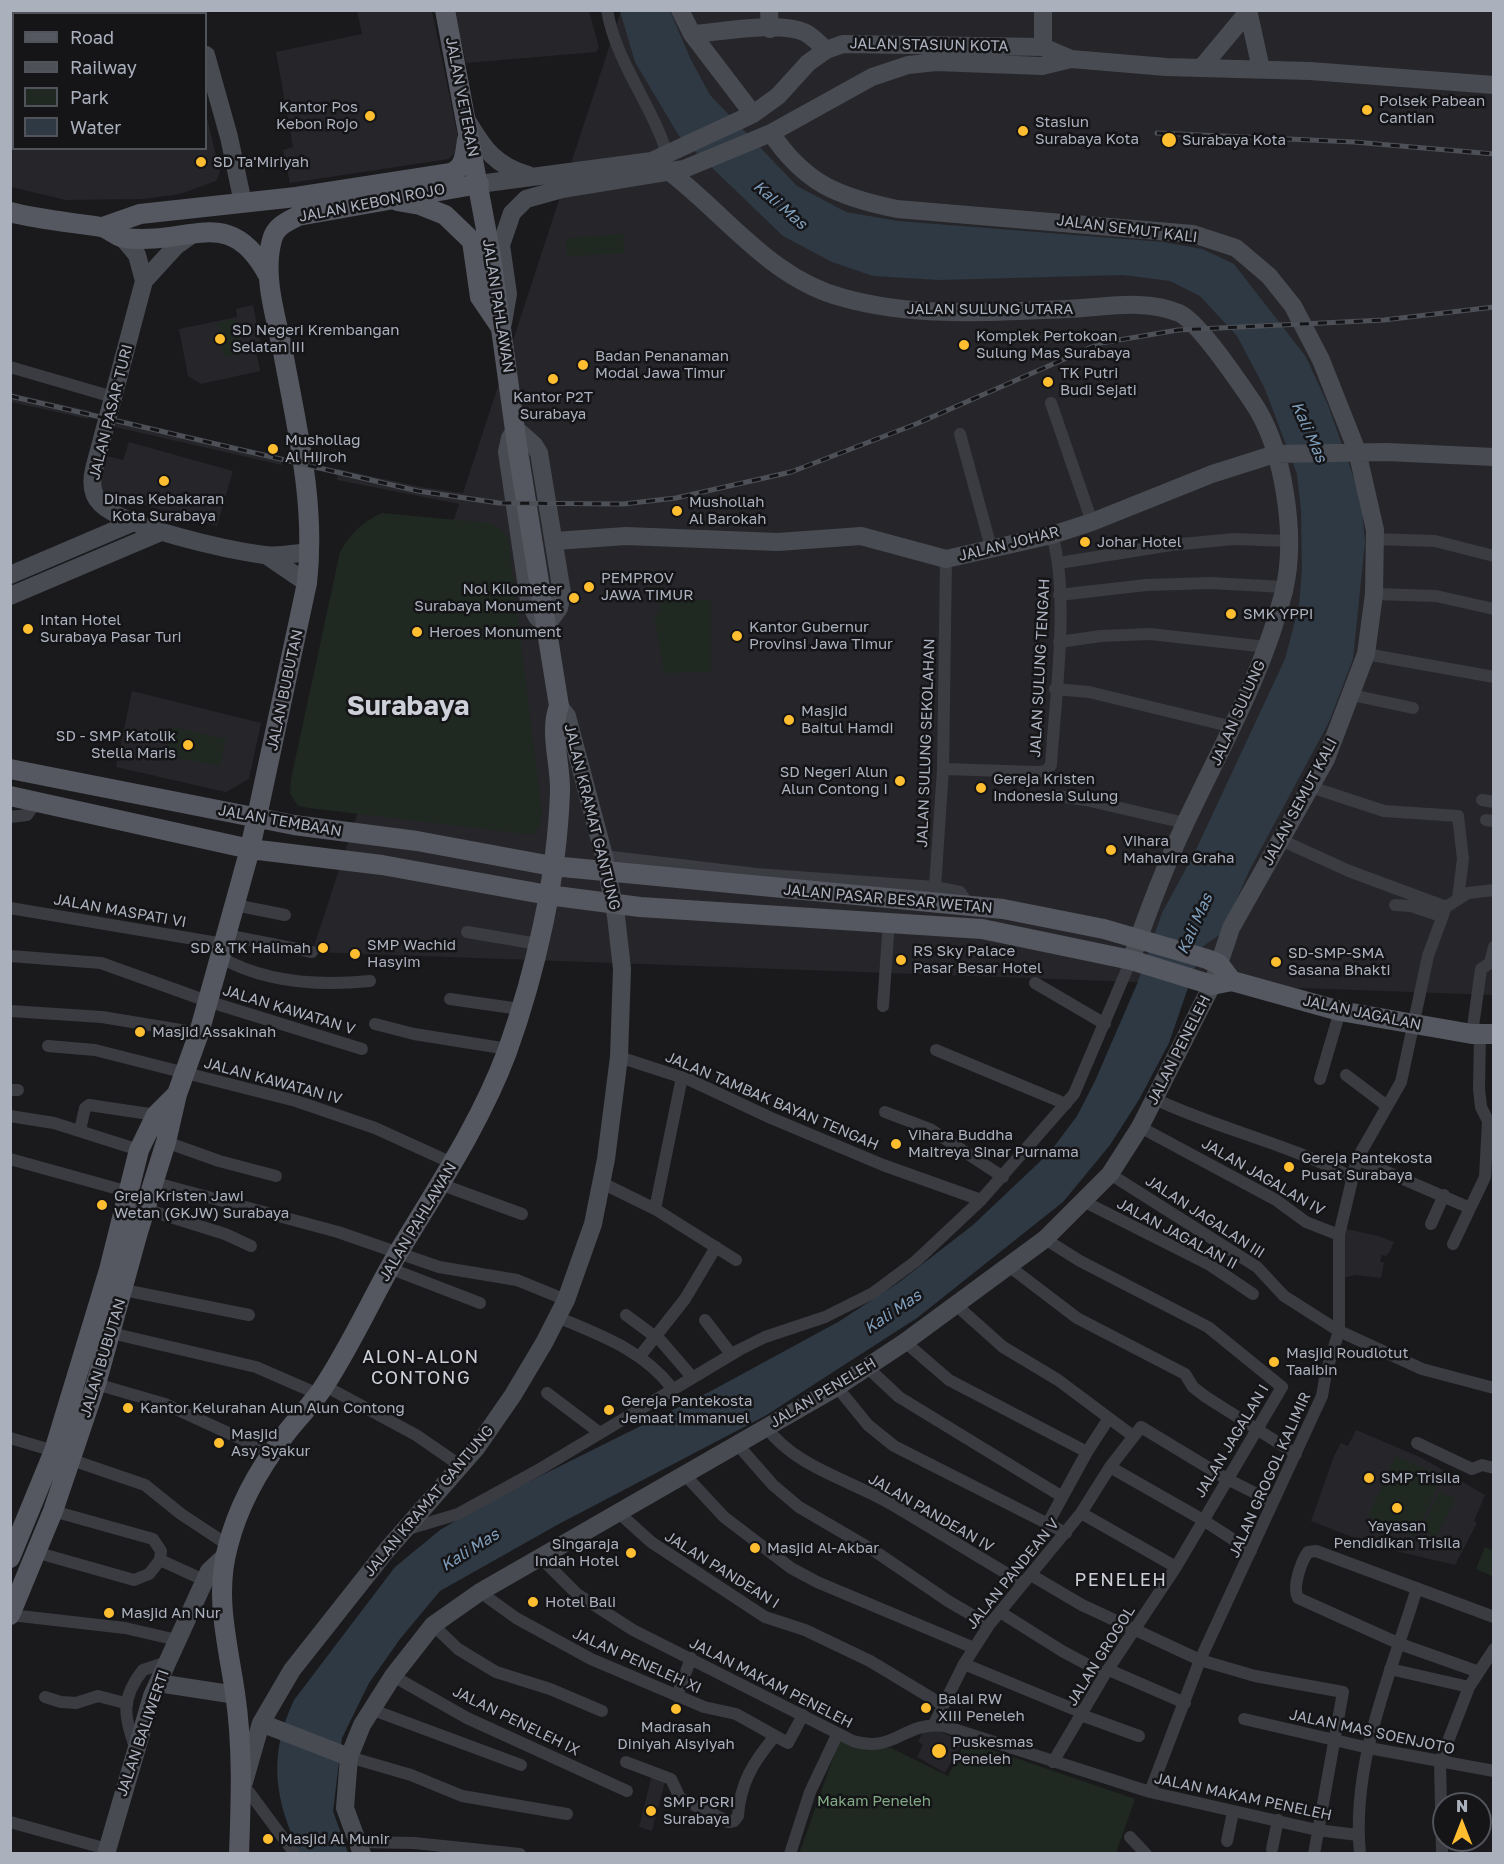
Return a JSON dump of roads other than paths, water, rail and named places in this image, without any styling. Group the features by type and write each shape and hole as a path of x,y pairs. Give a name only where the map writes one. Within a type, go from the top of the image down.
{"main road":[{"name":"JALAN VETERAN","path":"445,10 479,184"},
{"name":"JALAN KEBON ROJO","path":"103,227 140,214 243,203 451,173 457,171 462,164 467,126"},
{"name":"JALAN KEBON ROJO","path":"269,277 273,236 283,223 297,216 383,199 479,184"},
{"name":"JALAN PAHLAWAN","path":"238,1854 242,1789 236,1695 222,1613 227,1551 248,1492 272,1453 321,1390 489,1098 508,1049 520,1008 538,944 548,895 560,792 555,719 559,706 479,184"},
{"path":"383,199 420,205 445,215 472,241 480,297 502,330"},
{"path":"10,212 35,219 103,227 123,238 222,233 244,241 254,251 269,277"},
{"name":"JALAN BUBUTAN","path":"11,1615 72,1460 124,1290 152,1182 166,1142 177,1094 199,1033 257,818 307,583 310,552 308,488 269,277"},
{"name":"JALAN TEMBAAN","path":"10,769 70,779 257,818 417,841 552,866"},
{"name":"JALAN TEMBAAN","path":"10,796 249,849 382,865 548,895"},
{"name":"JALAN PASAR BESAR WETAN","path":"552,866 606,864 968,904 1077,923 1144,940 1213,962"},
{"name":"JALAN PASAR BESAR WETAN","path":"548,895 614,904 982,929 1137,962 1204,983"},
{"path":"1072,948 1082,936 1077,923"},
{"path":"1213,962 1232,981"},
{"name":"JALAN JAGALAN","path":"1204,983 1232,981 1340,1011 1482,1034"},
{"name":"JALAN BUBUTAN","path":"12,1553 54,1451 109,1270 140,1150 156,1115 177,1094"},
{"path":"54,1451 79,1436"},
{"path":"12,1553 22,1584"}],"street":[{"path":"607,10 621,56 671,153"},
{"path":"680,10 692,34 748,117"},
{"path":"1042,66 1043,10"},
{"path":"1202,67 1247,12"},
{"path":"1247,12 1261,69"},
{"path":"692,34 769,20 803,31 826,50"},
{"name":"JALAN STASIUN KOTA","path":"671,153 748,117 778,96 808,63 826,50 843,44 1043,47 1071,59"},
{"path":"207,59 229,137 243,203"},
{"name":"JALAN STASIUN KOTA","path":"677,171 764,136 872,77 899,67 936,63 1042,66 1071,59 1494,85"},
{"path":"467,126 497,163 512,171 534,177"},
{"name":"JALAN SEMUT KALI","path":"764,136 818,183 854,200 897,209 1051,220 1193,234 1236,248 1269,276 1293,306 1320,360 1350,451 1375,539 1374,594 1366,654 1352,695 1311,787 1213,962 1204,983"},
{"name":"JALAN KEBON ROJO","path":"479,184 652,160 671,153"},
{"path":"502,330 508,294 501,244 508,219 519,204 526,199 562,189 677,171"},
{"name":"JALAN SULUNG UTARA","path":"677,171 768,260 810,285 841,298 897,309 945,312 1143,306 1180,314 1188,319 1217,355 1262,416 1282,454"},
{"name":"JALAN PASAR TURI","path":"193,234 176,246 144,281 97,458 92,488 99,502 134,522 161,532 266,555 310,552"},
{"path":"123,238 137,255 144,281"},
{"path":"10,367 113,397"},
{"path":"1051,403 1092,522"},
{"path":"516,429 538,453 555,541 562,600 546,626"},
{"path":"960,434 993,551"},
{"name":"JALAN JOHAR","path":"555,541 626,536 778,542 847,535 861,536 946,560 993,551 1052,535 1092,522 1212,474 1282,454 1350,451 1494,457"},
{"name":"JALAN SULUNG","path":"1137,962 1185,823 1252,687 1267,647 1284,587 1289,541 1282,454"},
{"path":"10,575 134,522"},
{"path":"10,596 161,532"},
{"name":"JALAN SULUNG TENGAH","path":"943,769 1046,771 1051,765 1059,642 1059,562 1052,535"},
{"path":"1059,562 1171,545 1234,539 1289,541"},
{"path":"1375,539 1435,541 1494,555"},
{"name":"JALAN PASAR TURI","path":"266,555 307,583"},
{"name":"JALAN SULUNG SEKOLAHAN","path":"935,887 943,769 946,560"},
{"path":"1059,595 1146,585 1211,583 1284,587"},
{"path":"1374,594 1436,596 1494,609"},
{"path":"1059,642 1101,636 1150,634 1267,647"},
{"path":"1366,654 1494,677"},
{"path":"1055,689 1089,692 1233,727"},
{"path":"1352,695 1413,708"},
{"name":"JALAN KRAMAT GANTUNG","path":"242,1789 292,1670 404,1531 461,1466 513,1395 566,1300 593,1224 602,1183 619,1057 622,969 614,904 606,864 567,716 559,706"},
{"path":"1311,787 1384,811 1456,815 1461,821 1463,859 1458,898"},
{"path":"1058,796 1086,800 1185,823"},
{"path":"10,817 27,815 37,801"},
{"path":"1281,840 1444,912"},
{"path":"799,884 935,887 960,892 968,904"},
{"path":"1444,912 1458,898 1468,893 1494,890"},
{"path":"235,905 285,915"},
{"path":"1395,905 1444,912"},
{"name":"JALAN MASPATI VI","path":"10,908 223,946"},
{"name":"JALAN GROGOL KALIMIR","path":"1150,1792 1200,1660 1322,1396 1326,1373 1339,1331 1339,1235 1351,1177 1357,1159 1401,1082 1428,956 1444,912"},
{"path":"883,1006 889,921"},
{"path":"467,932 538,944"},
{"path":"223,946 312,952"},
{"path":"223,946 236,966 303,983 329,985 370,981"},
{"path":"1453,1244 1470,1208 1489,1176 1488,1113 1479,1089 1482,967 1491,961 1494,947"},
{"name":"JALAN KAWATAN V","path":"10,956 101,963 207,1001 363,1049"},
{"path":"404,1531 458,1514 600,1433 731,1354 765,1337 842,1310 873,1293 916,1261 1003,1177 1066,1104 1084,1074 1105,1024 1137,962"},
{"path":"1035,983 1060,1000 1105,1024"},
{"name":"JALAN PENELEH","path":"359,1848 345,1808 345,1756 393,1676 433,1625 480,1592 837,1387 868,1368 956,1305 1016,1273 1045,1239 1085,1202 1110,1174 1155,1099 1204,983"},
{"path":"450,999 520,1008"},
{"path":"10,1011 102,1017 199,1033"},
{"path":"1320,1079 1340,1011"},
{"path":"375,1024 414,1034 508,1049"},
{"name":"JALAN KAWATAN IV","path":"48,1046 95,1050 329,1110 452,1163"},
{"path":"936,1050 1066,1104"},
{"name":"JALAN TAMBAK BAYAN TENGAH","path":"619,1057 682,1077 883,1165 981,1200"},
{"path":"1346,1075 1387,1106"},
{"path":"655,1209 682,1077"},
{"path":"1155,1099 1198,1119 1325,1163 1351,1177"},
{"path":"80,1130 85,1108 92,1105 156,1115"},
{"path":"885,1112 930,1129 1003,1177"},
{"path":"10,1116 80,1130 140,1150"},
{"name":"JALAN JAGALAN IV","path":"1140,1127 1276,1200 1306,1222 1339,1235"},
{"path":"166,1142 219,1161 276,1176"},
{"path":"10,1159 129,1192"},
{"path":"1357,1159 1470,1208"},
{"name":"JALAN JAGALAN III","path":"1110,1174 1257,1267 1284,1296 1339,1331 1422,1369 1494,1389"},
{"path":"152,1182 338,1232 480,1303"},
{"path":"602,1183 655,1209 736,1260"},
{"path":"440,1184 522,1215"},
{"path":"1431,1224 1444,1195"},
{"name":"JALAN JAGALAN II","path":"1085,1202 1210,1265 1253,1294"},
{"path":"145,1209 225,1234 250,1246"},
{"name":"JALAN JAGALAN I","path":"1045,1239 1080,1261 1208,1327 1281,1385 1279,1395 1254,1429 1176,1567"},
{"path":"640,1356 686,1299 716,1247"},
{"path":"394,1260 517,1280 566,1300"},
{"path":"1016,1273 1077,1318 1185,1374 1193,1387 1254,1429 1296,1454"},
{"path":"124,1290 249,1315"},
{"path":"956,1305 1003,1347 1058,1380 1133,1436 1143,1427 1227,1479 1272,1502"},
{"path":"626,1315 657,1337 692,1377"},
{"path":"557,1317 640,1356 672,1388"},
{"path":"705,1320 731,1354"},
{"path":"111,1333 256,1367 321,1390 416,1435 461,1466"},
{"path":"905,1342 949,1380 1087,1452"},
{"path":"868,1368 899,1397 1061,1496"},
{"path":"96,1384 174,1407 272,1453"},
{"path":"837,1387 868,1425 894,1446 1066,1533"},
{"path":"547,1393 600,1433"},
{"path":"1048,1523 1061,1496 1109,1418"},
{"name":"JALAN PANDEAN IV","path":"766,1426 776,1440 792,1453 891,1504 1027,1579 1048,1587 1133,1630 1200,1660 1255,1676 1341,1691 1343,1695 1334,1739"},
{"name":"JALAN PANDEAN V","path":"934,1724 964,1664 989,1625 1083,1511 1110,1467 1133,1436"},
{"path":"10,1438 54,1451"},
{"path":"1417,1443 1472,1468 1482,1465 1494,1468"},
{"path":"736,1444 773,1485 799,1507 876,1552 948,1601 989,1625"},
{"path":"72,1460 145,1485 227,1551"},
{"path":"1110,1467 1203,1520 1251,1551"},
{"path":"685,1475 724,1517 791,1568 817,1582 974,1648"},
{"path":"35,1552 134,1580 149,1574 160,1560 161,1551 153,1539 53,1511"},
{"path":"1083,1511 1176,1567"},
{"name":"JALAN PANDEAN I","path":"619,1513 651,1542 765,1617 805,1630 870,1661 943,1705"},
{"name":"JALAN BALIWERTI","path":"106,1851 158,1683 204,1580 227,1551"},
{"path":"1479,1672 1400,1644 1298,1598 1295,1594 1304,1558 1308,1552 1316,1551 1494,1617"},
{"name":"JALAN MAKAM PENELEH","path":"541,1558 577,1594 633,1630 803,1715 837,1735 875,1746 889,1742 915,1727 934,1724 1014,1746 1053,1762 1150,1792 1317,1830 1358,1835"},
{"path":"160,1560 204,1580"},
{"name":"JALAN GROGOL","path":"1053,1762 1133,1630 1176,1567"},
{"path":"1360,1854 1358,1835 1369,1748 1390,1669 1417,1588"},
{"name":"JALAN PENELEH XI","path":"480,1592 516,1618 557,1641 677,1696 723,1713 736,1714 788,1743 803,1715"},
{"path":"1000,1612 1062,1651 1107,1672 1185,1703"},
{"path":"11,1615 125,1628 177,1640"},
{"path":"433,1625 458,1649 496,1672 534,1686 550,1689 602,1711"},
{"path":"1442,1854 1440,1762 1469,1688 1494,1649"},
{"path":"677,1696 691,1658"},
{"path":"136,1750 129,1730 125,1703 143,1670 167,1662"},
{"path":"964,1664 1139,1736"},
{"path":"1390,1669 1469,1688"},
{"name":"JALAN PENELEH IX","path":"393,1676 467,1718 627,1791"},
{"path":"158,1683 236,1695"},
{"path":"45,1697 61,1702 76,1703 98,1696 125,1703"},
{"path":"373,1710 521,1765"},
{"name":"JALAN MAS SOENJOTO","path":"1244,1719 1369,1748 1494,1771"},
{"path":"269,1727 345,1756 411,1775 462,1796 567,1814"},
{"path":"790,1854 810,1792 837,1735"},
{"path":"626,1762 671,1779 680,1797 729,1822 734,1821 738,1816 746,1778 760,1754 775,1736"},
{"path":"1314,1854 1334,1739"},
{"path":"242,1789 295,1854"},
{"path":"1227,1841 1233,1812"},
{"path":"1272,1849 1278,1820"},
{"path":"10,1822 106,1851"},
{"path":"1130,1837 1146,1854"},
{"path":"359,1848 414,1843 520,1854"}],"water":[{"name":"Kali Mas","path":"620,11 670,11 691,60 710,95 797,186 846,212 898,221 1163,242 1202,249 1234,264 1306,357 1328,405 1361,498 1365,542 1353,659 1329,722 1249,871 1222,933 1202,947 1169,1043 1140,1098 1110,1145 1063,1202 917,1318 765,1416 557,1525 440,1591 400,1639 369,1683 342,1738 333,1811 348,1853 300,1853 284,1814 278,1777 280,1740 286,1720 294,1700 395,1567 440,1530 484,1504 711,1391 838,1322 898,1283 973,1225 1050,1152 1077,1116 1095,1081 1137,984 1162,913 1194,854 1285,659 1299,606 1302,569 1301,510 1297,474 1265,389 1237,336 1200,296 1170,281 1123,275 939,280 873,276 832,262 783,236 679,136 635,62"}],"railway":[{"path":"1157,133 1354,142 1494,154"},
{"path":"10,396 418,491 499,503 623,504 676,498 791,472 916,424 1101,343 1178,330 1384,320 1494,307"}],"place":[{"name":"Polsek Pabean Cantian","path":"1367,110"},
{"name":"Kantor Pos Kebon Rojo","path":"370,116"},
{"name":"Stasiun Surabaya Kota","path":"1023,131"},
{"name":"Surabaya Kota","path":"1169,140"},
{"name":"SD Ta'Miriyah","path":"201,162"},
{"name":"SD Negeri Krembangan Selatan III","path":"220,339"},
{"name":"Komplek Pertokoan Sulung Mas Surabaya","path":"964,345"},
{"name":"Badan Penanaman Modal Jawa Timur","path":"583,365"},
{"name":"Kantor P2T Surabaya","path":"553,379"},
{"name":"TK Putri Budi Sejati","path":"1048,382"},
{"name":"Mushollag Al Hijroh","path":"273,449"},
{"name":"Dinas Kebakaran Kota Surabaya","path":"164,481"},
{"name":"Mushollah Al Barokah","path":"677,511"},
{"name":"Johar Hotel","path":"1085,542"},
{"name":"PEMPROV JAWA TIMUR","path":"589,587"},
{"name":"Nol Kilometer Surabaya Monument","path":"574,598"},
{"name":"SMK YPPI","path":"1231,614"},
{"name":"Intan Hotel Surabaya Pasar Turi","path":"28,629"},
{"name":"Heroes Monument","path":"417,632"},
{"name":"Kantor Gubernur Provinsi Jawa Timur","path":"737,636"},
{"name":"Masjid Baitul Hamdi","path":"789,720"},
{"name":"SD - SMP Katolik Stella Maris","path":"188,745"},
{"name":"SD Negeri Alun Alun Contong I","path":"900,781"},
{"name":"Gereja Kristen Indonesia Sulung","path":"981,788"},
{"name":"Vihara Mahavira Graha","path":"1111,850"},
{"name":"SD & TK Halimah","path":"323,948"},
{"name":"SMP Wachid Hasyim","path":"355,954"},
{"name":"RS Sky Palace Pasar Besar Hotel","path":"901,960"},
{"name":"SD-SMP-SMA Sasana Bhakti","path":"1276,962"},
{"name":"Masjid Assakinah","path":"140,1032"},
{"name":"Vihara Buddha Maitreya Sinar Purnama","path":"896,1144"},
{"name":"Gereja Pantekosta Pusat Surabaya","path":"1289,1167"},
{"name":"Greja Kristen Jawi Wetan (GKJW) Surabaya","path":"102,1205"},
{"name":"Masjid Roudlotut Taaibin","path":"1274,1362"},
{"name":"Kantor Kelurahan Alun Alun Contong","path":"128,1408"},
{"name":"Gereja Pantekosta Jemaat Immanuel","path":"609,1410"},
{"name":"Masjid Asy Syakur","path":"219,1443"},
{"name":"SMP Trisila","path":"1369,1478"},
{"name":"Yayasan Pendidikan Trisila","path":"1397,1508"},
{"name":"Masjid Al-Akbar","path":"755,1548"},
{"name":"Singaraja Indah Hotel","path":"631,1553"},
{"name":"Hotel Bali","path":"533,1602"},
{"name":"Masjid An Nur","path":"109,1613"},
{"name":"Balai RW XIII Peneleh","path":"926,1708"},
{"name":"Madrasah Diniyah Aisyiyah","path":"676,1709"},
{"name":"Puskesmas Peneleh","path":"939,1751"},
{"name":"SMP PGRI Surabaya","path":"651,1811"},
{"name":"Masjid Al Munir","path":"268,1839"}],"district":[{"name":"Surabaya","path":"408,706"},
{"name":"ALON-ALON CONTONG","path":"421,1367"},
{"name":"PENELEH","path":"1121,1580"}],"park label":[{"name":"Makam Peneleh","path":"874,1801"}]}
